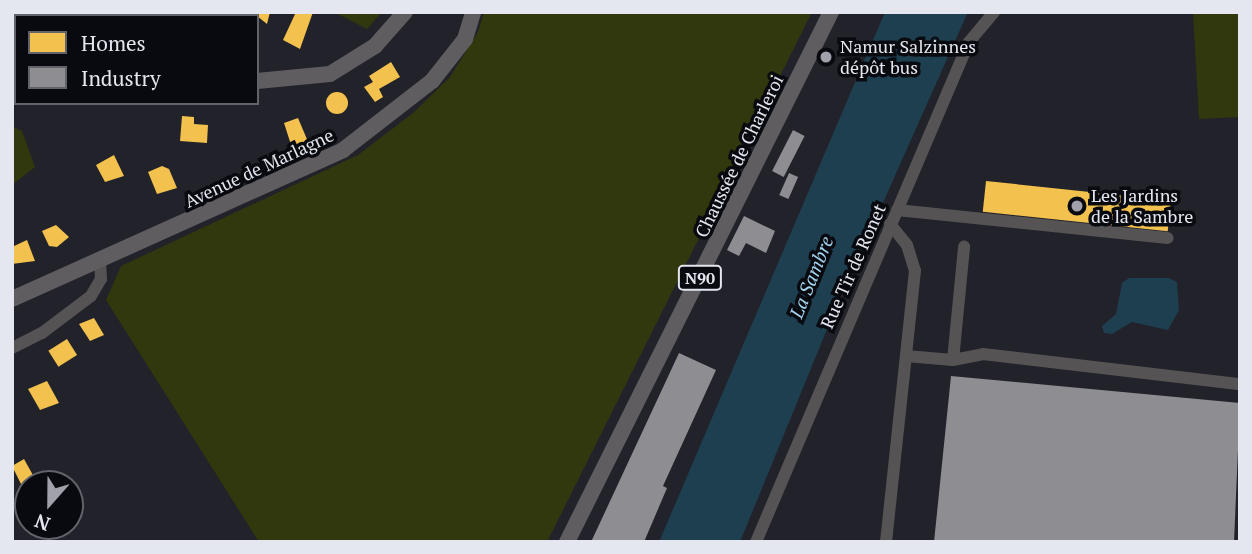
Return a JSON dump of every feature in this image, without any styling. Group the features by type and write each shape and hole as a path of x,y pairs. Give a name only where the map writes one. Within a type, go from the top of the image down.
{"main road":[{"path":"259,81 330,74 375,46 405,12"},
{"name":"Avenue de Marlagne","path":"12,299 343,150 432,81 465,39 473,12"},
{"name":"Chaussée de Charleroi","path":"567,542 831,12"}],"street":[{"name":"Rue Tir de Ronet","path":"756,542 969,42 994,12"},
{"path":"897,210 1168,238"},
{"path":"886,542 915,271 907,245 890,224"},
{"path":"953,360 964,247"},
{"path":"12,348 42,333 91,296 101,279 100,261"},
{"path":"906,356 953,360 983,354 1240,384"}],"green space":[{"path":"334,12 382,12 367,29"},
{"path":"484,12 812,12 547,542 259,542 106,300 121,266 358,155 413,113 450,77 478,32"},
{"path":"1193,12 1240,12 1240,117 1199,119"},
{"path":"12,126 22,131 35,167 12,185"}],"water":[{"name":"La Sambre","path":"885,12 968,12 832,317 740,542 659,542"},
{"path":"1129,278 1169,278 1177,282 1179,310 1168,330 1132,322 1112,334 1104,333 1102,326 1116,314 1122,283"}],"building: Homes":[{"path":"173,12 201,12 186,14 172,14"},
{"path":"249,12 270,12 267,24 259,18 259,14"},
{"path":"296,12 313,12 300,49 283,40"},
{"path":"391,62 400,77 379,89 383,97 375,102 364,87 373,82 369,76"},
{"path":"333,92 341,92 348,99 348,107 341,114 333,114 326,107 326,99"},
{"path":"182,116 194,117 194,124 208,125 207,143 180,141"},
{"path":"298,118 309,144 293,151 284,123"},
{"path":"114,155 124,176 105,182 96,165"},
{"path":"162,166 169,169 177,188 157,194 148,172"},
{"name":"Les Jardins de la Sambre","path":"986,181 1171,200 1168,231 983,212"},
{"path":"56,225 69,237 57,247 49,246 42,231"},
{"path":"27,240 35,261 12,264 12,247"},
{"path":"94,318 104,335 90,341 79,324"},
{"path":"67,339 77,355 58,367 48,351"},
{"path":"47,381 59,403 40,410 28,389"},
{"path":"24,459 30,470 14,470 12,466"}],"building: Industry":[{"path":"793,130 805,136 784,177 772,171"},
{"path":"789,173 798,177 788,199 779,195"},
{"path":"744,216 775,231 766,253 746,243 739,256 727,250"},
{"path":"679,353 716,370 663,486 667,488 644,542 591,542"},
{"path":"951,376 1240,403 1234,542 934,542"}],"place":[{"name":"Namur Salzinnes dépôt bus","path":"826,57"},
{"name":"Les Jardins de la Sambre","path":"1077,206"}]}
